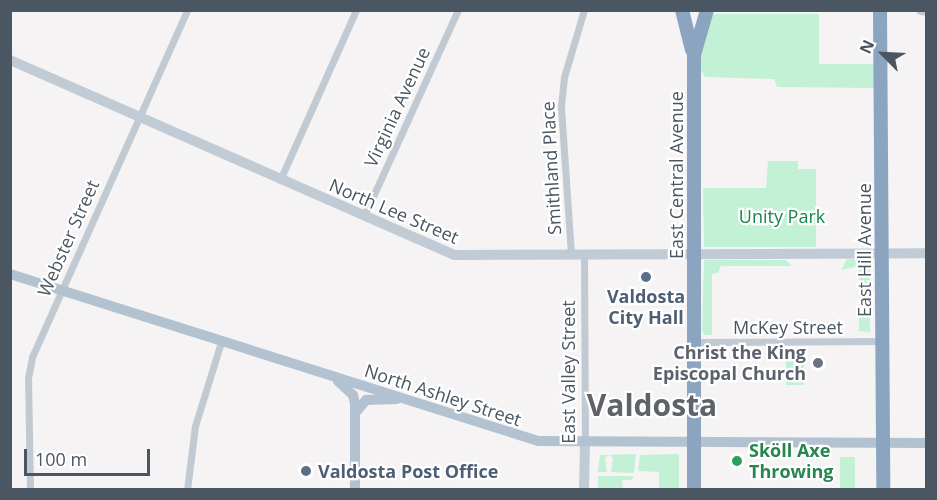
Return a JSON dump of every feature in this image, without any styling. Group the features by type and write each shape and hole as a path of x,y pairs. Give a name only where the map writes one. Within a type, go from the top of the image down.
{"highway":[{"path":"682,10 694,55"},
{"name":"East Central Avenue","path":"694,489 694,55 707,10"},
{"name":"East Hill Avenue","path":"880,10 883,489"}],"main road":[{"name":"North Ashley Street","path":"10,274 520,437 585,442 927,443"},
{"path":"335,379 353,395 355,489"},
{"path":"355,412 366,400 403,398"}],"street":[{"name":"Webster Street","path":"30,489 29,368 187,10"},
{"path":"280,180 356,10"},
{"name":"Virginia Avenue","path":"364,216 458,10"},
{"name":"Smithland Place","path":"571,254 561,106 564,76 584,10"},
{"path":"921,10 927,11"},
{"name":"North Lee Street","path":"10,60 138,118 461,257 571,254 927,253"},
{"name":"East Valley Street","path":"584,254 584,489"},
{"name":"McKey Street","path":"694,342 882,341"},
{"path":"187,489 195,426 221,342"}],"green space":[{"path":"713,14 819,14 819,64 875,64 875,88 777,87 774,79 705,77 700,68 702,36"},
{"name":"Unity Park","path":"768,161 798,161 798,169 816,169 816,247 704,247 703,188 766,188"},
{"path":"847,259 870,259 870,332 859,331 859,266 841,270"},
{"path":"704,260 786,260 792,266 721,266 718,273 712,274 712,335 705,335 702,331"},
{"path":"786,354 804,354 804,385 786,385"},
{"path":"636,454 634,473 611,472 613,458 609,455 605,458 607,472 598,472 600,455"},
{"path":"679,454 679,489 659,489 659,472 638,471 640,455"},
{"path":"840,457 855,457 855,489 840,489"},
{"path":"598,476 633,476 632,480 622,480 623,489 598,489"}],"place":[{"name":"Valdosta City Hall","path":"646,277"},
{"name":"Christ the King Episcopal Church","path":"818,363"},
{"name":"Sköll Axe Throwing","path":"737,461"},
{"name":"Valdosta Post Office","path":"306,471"}],"district":[{"name":"Valdosta","path":"652,405"}]}
